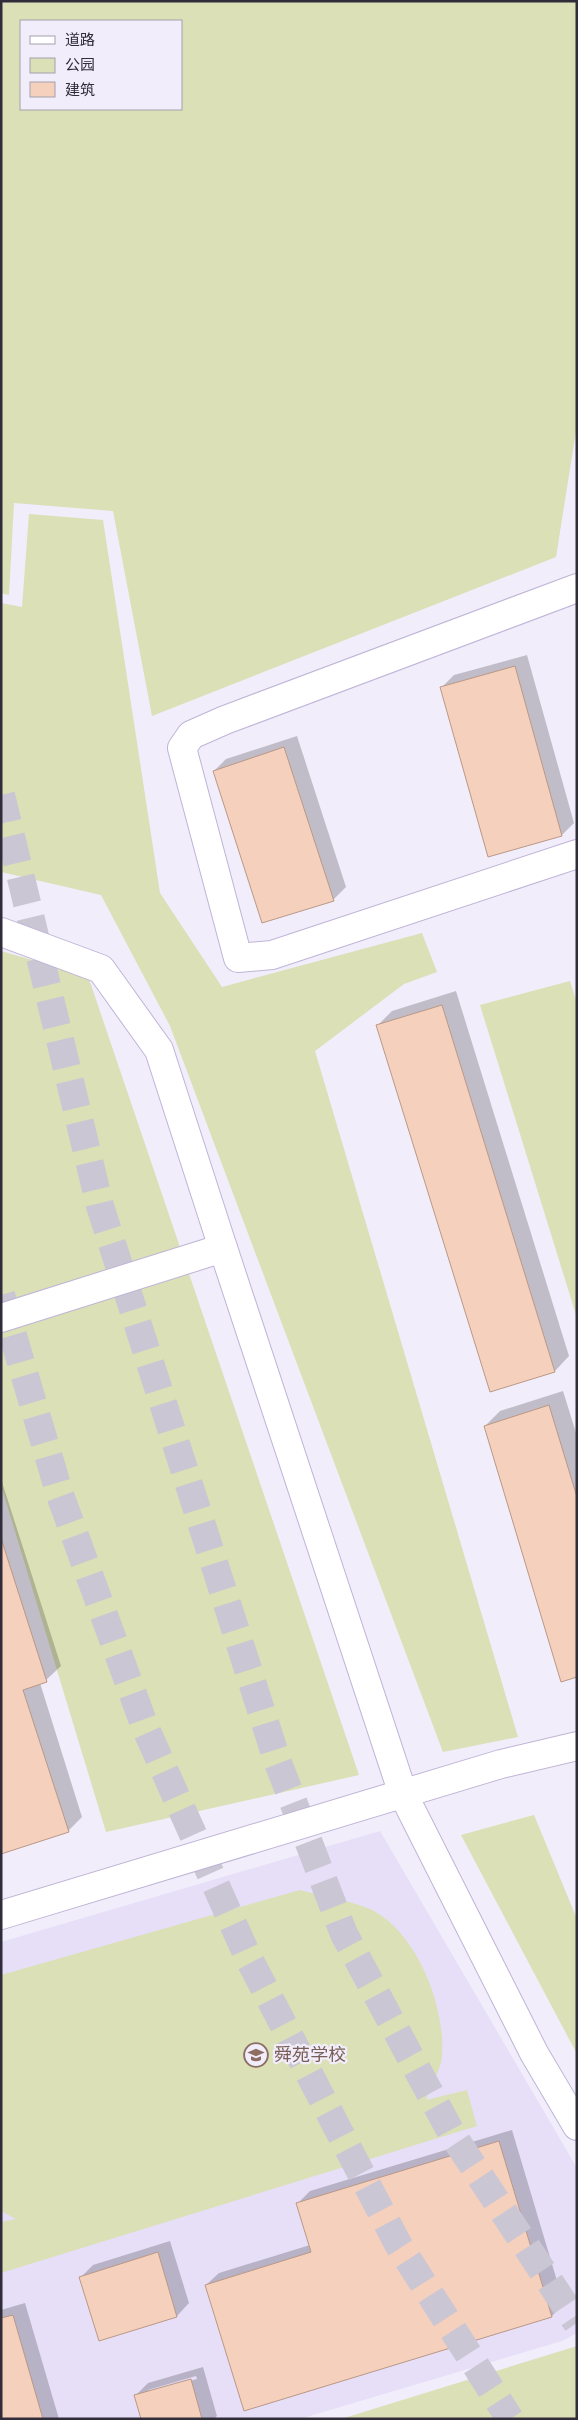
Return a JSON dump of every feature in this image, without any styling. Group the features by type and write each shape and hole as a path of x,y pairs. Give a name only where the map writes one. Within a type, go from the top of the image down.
{"street":[{"path":"577,588 226,720 191,736 182,748 238,958 272,955 577,854"},
{"path":"1,932 101,969 159,1050 402,1794 534,2053 577,2126"},
{"path":"1,1318 223,1248"},
{"path":"1,1914 501,1764 577,1746"}],"shaded area":[{"name":"舜苑学校","path":"380,1831 577,2168 577,2333 562,2341 300,2419 1,2419 1,1942"}],"green space":[{"path":"1,1 577,1 577,425 556,557 152,716 113,511 14,503 9,595 1,593"},
{"path":"29,514 103,520 160,893 222,987 422,933 437,972 404,984 315,1051 518,1737 443,1752 170,1026 101,895 1,872 1,603 22,607"},
{"path":"1,951 88,976 359,1775 106,1832 1,1485"},
{"path":"570,981 577,1003 577,1318 480,1005"},
{"path":"534,1815 577,1919 577,2054 461,1835"},
{"path":"300,1890 348,1902 374,1911 390,1922 404,1937 416,1955 434,1996 442,2038 441,2062 426,2100 467,2090 477,2126 1,2273 1,2222 16,2219 1,2211 1,1975"},
{"path":"577,2346 577,2419 341,2419"}],"building":[{"path":"515,666 562,836 488,857 440,687"},
{"path":"284,747 334,901 262,923 213,771"},
{"path":"442,1005 555,1372 490,1392 376,1025"},
{"path":"549,1405 577,1497 577,1677 561,1682 484,1426"},
{"path":"1,1538 47,1682 23,1690 69,1832 1,1854"},
{"path":"499,2141 552,2317 244,2411 205,2285 311,2252 296,2203"},
{"path":"158,2252 177,2317 99,2341 79,2277"},
{"path":"13,2315 43,2419 1,2419 1,2318"},
{"path":"191,2379 202,2419 141,2419 134,2395"}],"tunnel":[{"path":"1,795 100,1206 277,1760 344,1934 452,2134 577,2323"},
{"path":"1,1295 60,1495 145,1727 247,1955 398,2244 510,2419"}],"place":[{"name":"舜苑学校","path":"256,2055"}]}
